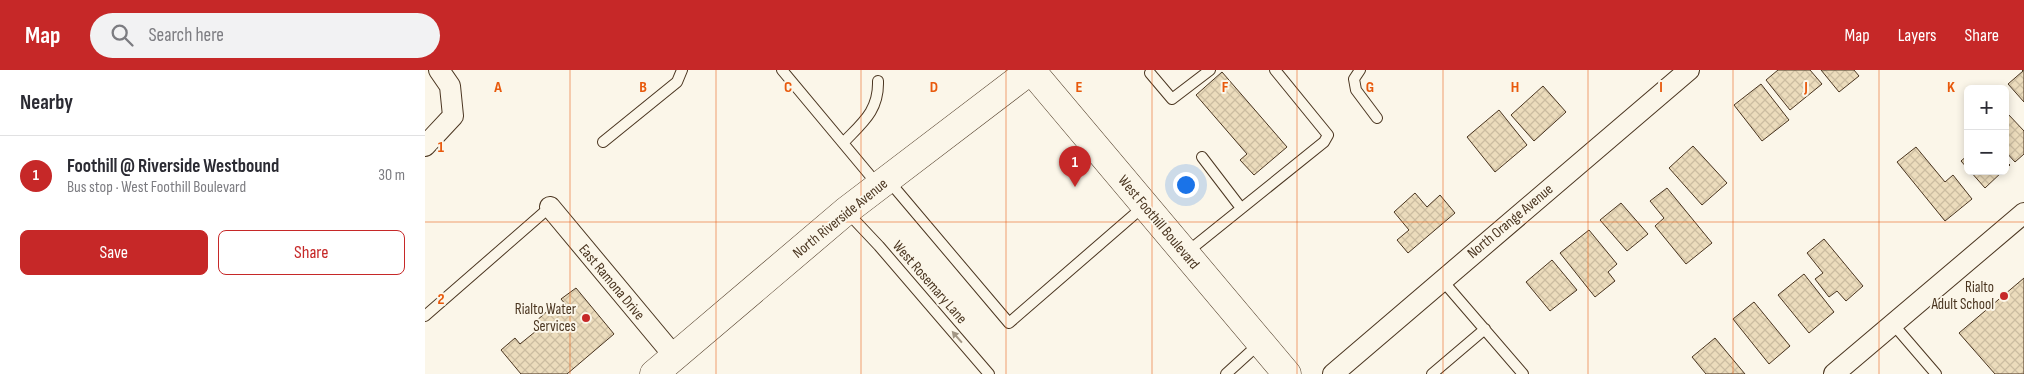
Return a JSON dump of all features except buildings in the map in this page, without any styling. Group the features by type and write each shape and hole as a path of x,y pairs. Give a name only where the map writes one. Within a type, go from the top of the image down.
{"main road":[{"name":"North Riverside Avenue","path":"665,365 846,211 1031,70"},
{"name":"West Foothill Boulevard","path":"1031,70 1287,374"}],"street":[{"path":"425,146 453,116 450,86 439,70"},
{"name":"North Orange Avenue","path":"1333,374 1689,70"},
{"name":"East Ramona Drive","path":"550,207 665,365"},
{"path":"1834,374 2024,212"}],"lane":[{"path":"603,142 677,82 682,70"},
{"path":"782,70 843,143 883,183 1009,323 1145,205"},
{"path":"1149,73 1172,99 1210,70"},
{"path":"1185,254 1323,142 1328,135 1275,70"},
{"path":"1360,70 1354,79 1355,90 1377,118"},
{"path":"843,143 871,113 879,94 879,80"},
{"path":"1201,157 1241,208"},
{"path":"425,316 550,207"},
{"name":"West Rosemary Lane","path":"846,211 879,246 989,374"},
{"path":"1442,280 1523,374"},
{"path":"1893,324 1937,374"},
{"path":"1432,374 1485,329"},
{"path":"1226,374 1261,342"}],"place":[{"name":"Foothill @ Riverside Westbound","path":"1075,187"},
{"name":"Rialto Adult School","path":"2004,296"},
{"name":"Rialto Water Services","path":"586,318"}]}
